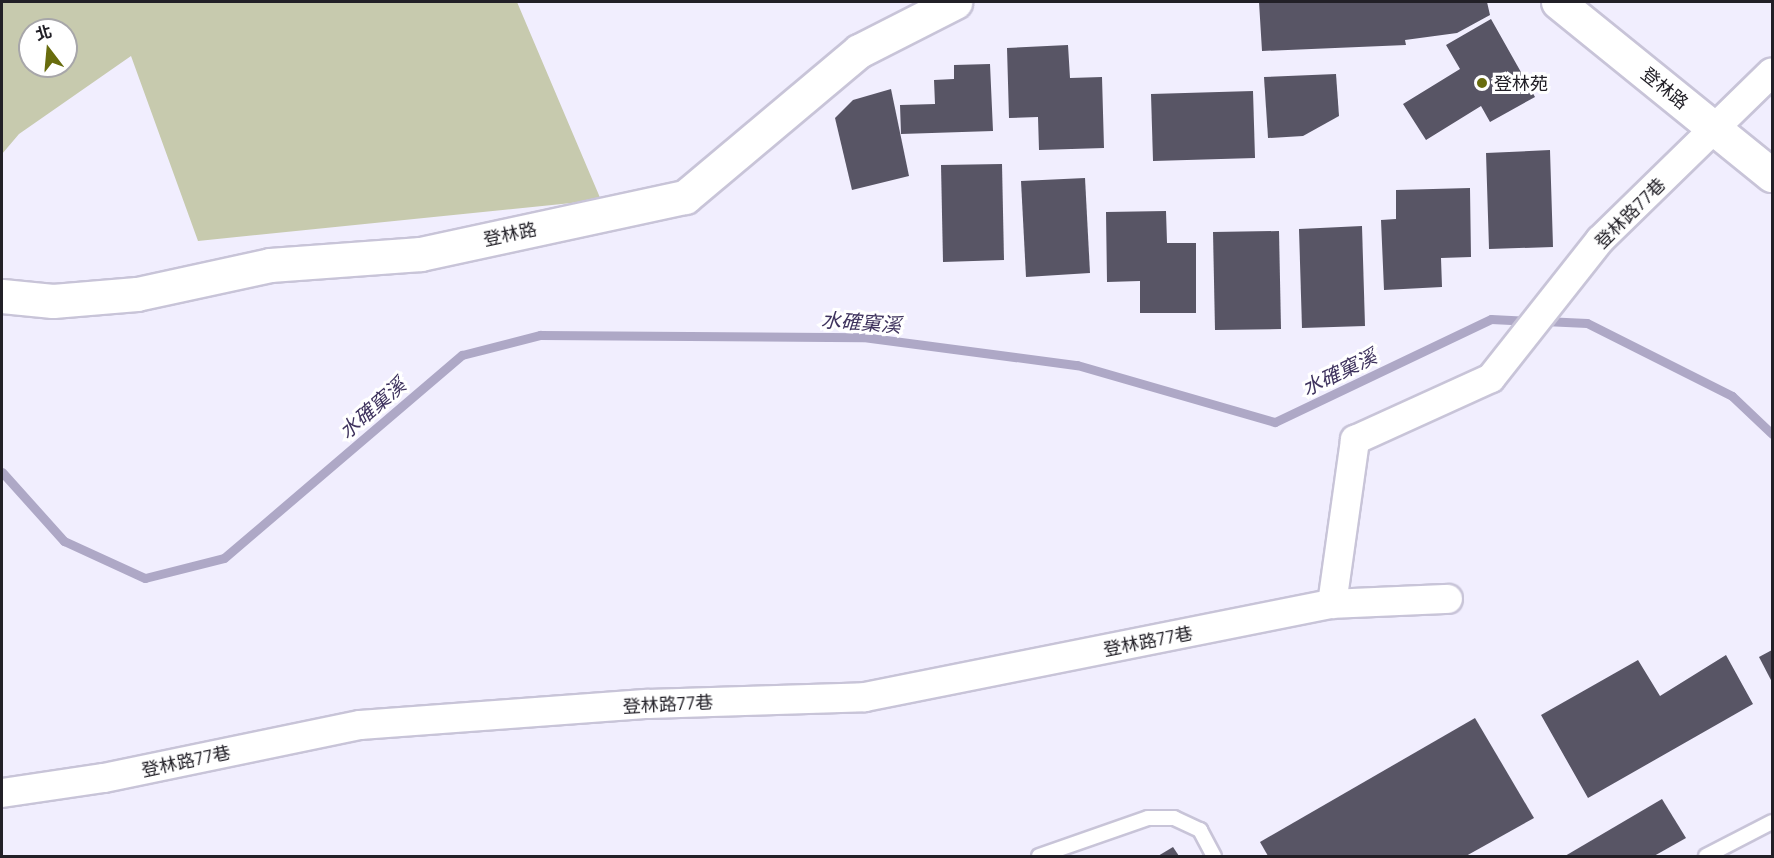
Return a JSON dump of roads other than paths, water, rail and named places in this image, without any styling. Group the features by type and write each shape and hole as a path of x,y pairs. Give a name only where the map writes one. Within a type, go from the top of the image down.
{"street":[{"name":"登林路","path":"2,296 53,301 137,294 270,265 421,254 685,197 859,51 956,2"},
{"name":"登林路","path":"1558,2 1773,176"},
{"name":"登林路77巷","path":"1332,604 1355,440 1491,378 1600,240 1773,72"},
{"name":"登林路77巷","path":"2,793 104,778 360,725 648,704 866,697 1332,604 1448,599"}],"lane":[{"path":"1039,856 1148,818 1174,818 1200,830 1214,856"},
{"path":"1706,856 1773,822"}],"waterway":[{"name":"水確窠溪","path":"2,472 64,541 145,578 224,558 462,355 540,335 863,337 1077,365 1275,422 1491,319 1530,321"},
{"name":"水確窠溪","path":"1544,321 1587,323 1732,396 1772,434"}],"place":[{"name":"登林苑","path":"1482,83"}]}
